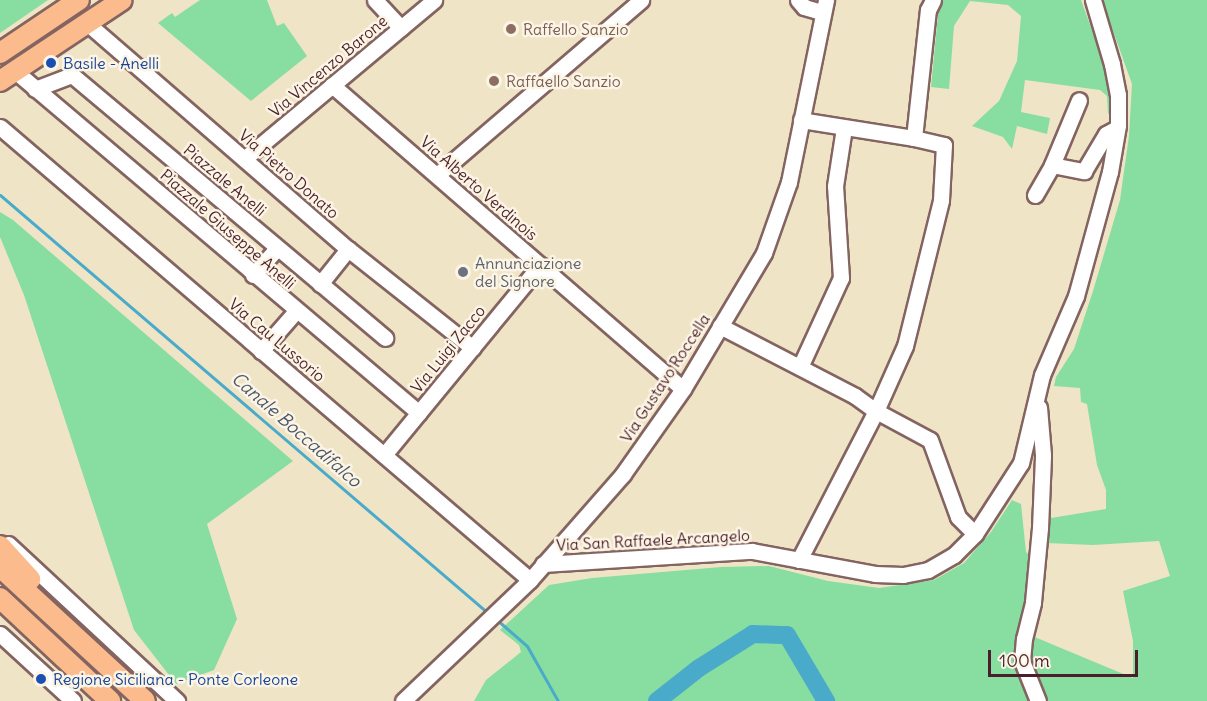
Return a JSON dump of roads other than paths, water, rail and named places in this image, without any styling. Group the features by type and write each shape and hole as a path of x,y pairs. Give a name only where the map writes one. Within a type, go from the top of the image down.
{"main road":[{"path":"0,53 79,0"},
{"path":"7,76 122,0"},
{"path":"0,546 110,668"},
{"path":"0,567 145,701"},
{"path":"0,598 110,701"},
{"path":"0,612 62,655"}],"street":[{"path":"375,0 401,28"},
{"name":"Via Vincenzo Barone","path":"244,159 434,0"},
{"path":"436,175 641,0"},
{"path":"798,0 804,7 824,6"},
{"path":"914,138 928,10 933,0"},
{"name":"Via San Raffaele Arcangelo","path":"543,564 752,551 875,574 903,575 928,570 954,555 975,534 1021,463 1042,375 1076,296 1110,172 1117,128 1118,95 1112,64 1093,0"},
{"name":"Via Gustavo Roccella","path":"404,701 530,580 623,474 683,389 764,254 789,182 824,6"},
{"name":"Via Pietro Donato","path":"87,23 348,249 472,348"},
{"name":"Piazzale Anelli","path":"35,89 72,75 385,338"},
{"name":"Piazzale Giuseppe Anelli","path":"7,76 35,89 419,413"},
{"name":"Via Alberto Verdinois","path":"333,85 683,389"},
{"path":"1035,195 1052,165 1079,100"},
{"path":"800,560 876,411 905,346 941,200 944,145 801,120"},
{"name":"Via Cau Lussorio","path":"0,127 530,580"},
{"path":"800,367 841,278 835,186 844,128"},
{"path":"1052,165 1084,171 1106,134 1117,128"},
{"path":"253,275 277,248"},
{"path":"320,284 348,249"},
{"name":"Via Luigi Zacco","path":"384,455 540,265"},
{"path":"261,351 296,311"},
{"path":"720,326 855,396 876,411 930,440 958,517 975,534"},
{"path":"1036,405 1041,408 1043,455 1040,528 1033,602 1024,639 1022,661 1038,701"},
{"path":"0,538 177,701"},
{"path":"0,634 73,701"}],"waterway":[{"name":"Canale Boccadifalco","path":"0,195 488,613"},
{"name":"Canale Boccadifalco","path":"496,619 527,646 558,701"},
{"path":"657,701 699,668 753,634 787,635 826,701"}],"place":[{"name":"Raffello Sanzio","path":"511,29"},
{"name":"Basile - Anelli","path":"51,63"},
{"name":"Raffaello Sanzio","path":"494,81"},
{"name":"Annunciazione del Signore","path":"463,272"},
{"name":"Regione Siciliana - Ponte Corleone","path":"41,679"}]}
